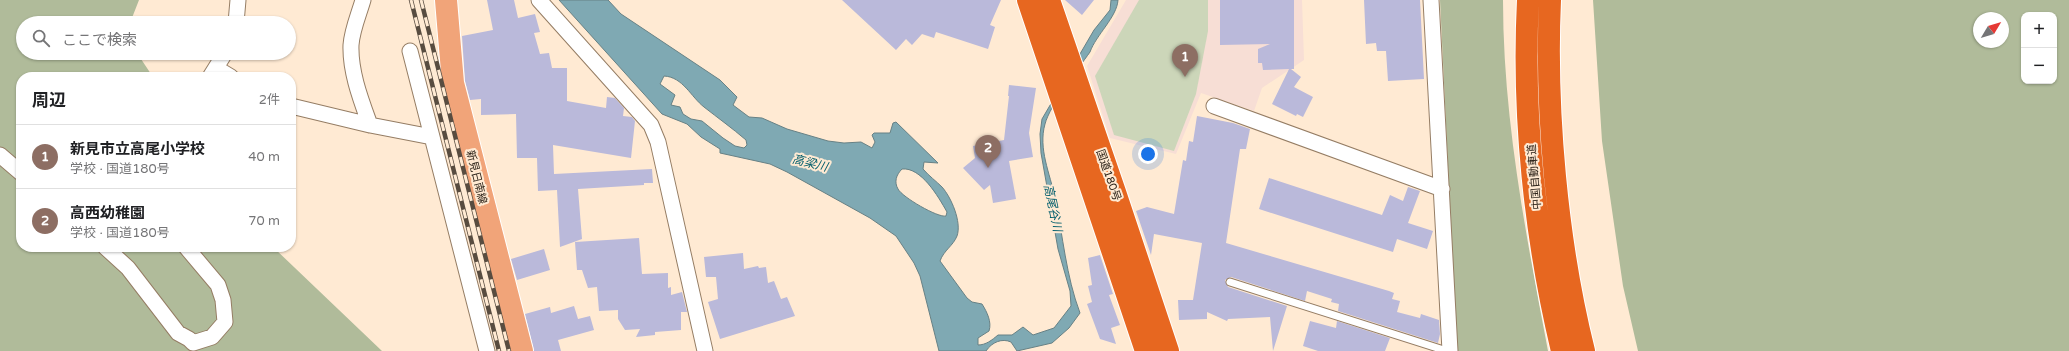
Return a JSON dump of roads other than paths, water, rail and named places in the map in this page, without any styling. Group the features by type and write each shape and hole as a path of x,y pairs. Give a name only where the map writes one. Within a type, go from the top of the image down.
{"highway":[{"name":"国道180号","path":"1028,0 1146,351"},
{"name":"国道180号","path":"1049,0 1168,351"},
{"path":"1513,0 1516,66 1533,188"},
{"name":"中国自動車道","path":"1528,0 1528,97 1533,188 1544,265 1562,351"},
{"name":"中国自動車道","path":"1550,0 1550,100 1556,182 1566,258 1584,351"}],"main road":[{"name":"新見日南線","path":"446,0 453,83 522,351"}],"street":[{"path":"237,16 238,0"},
{"path":"363,0 351,44 353,68 358,91 370,126"},
{"path":"539,0 651,125 659,148 705,351"},
{"path":"1430,0 1442,189 1449,351"},
{"path":"410,51 487,351"},
{"path":"214,72 221,60"},
{"path":"1214,106 1442,189"},
{"path":"296,107 370,126 432,137"},
{"path":"0,155 16,169"},
{"path":"110,252 128,268 178,333 193,343 212,337 225,322 224,307 218,285 190,252"}],"lane":[{"path":"1230,282 1449,351"}],"water":[{"path":"559,0 608,0 621,14 720,80 737,97 733,105 749,117 762,118 787,129 828,141 844,143 861,142 872,148 875,142 872,135 874,133 890,133 893,123 896,122 938,163 924,162 923,169 945,191 955,210 958,224 957,236 940,261 967,298 972,302 982,304 987,314 990,328 989,331 978,338 978,345 986,343 998,335 1012,335 1023,327 1033,335 1054,328 1071,306 1070,291 1058,249 1041,153 1040,134 1042,119 1094,30 1110,10 1111,0 1118,0 1114,13 1090,52 1052,107 1043,133 1044,152 1055,198 1071,285 1080,313 1069,328 1052,343 1017,351 1011,342 1004,340 994,343 986,351 939,351 920,276 914,263 896,236 870,218 787,172 770,164 720,153 720,149 701,137 687,124 662,114","holes":["664,76 671,77 682,84 699,103 746,140 747,145 744,148 735,146 702,121 691,119 683,114 680,107 671,105 675,95 660,84","902,169 916,173 928,184 939,198 947,212 946,216 942,216 928,210 913,202 901,193 898,189 896,181 897,176"]}],"railway":[{"path":"411,0 499,351"},
{"path":"421,0 509,351"}],"place":[{"name":"新見市立高尾小学校","path":"1185,77"},
{"name":"高西幼稚園","path":"988,168"}],"water label":[{"name":"高梁川","path":"810,163"},
{"name":"高尾谷川","path":"1053,208"}]}
